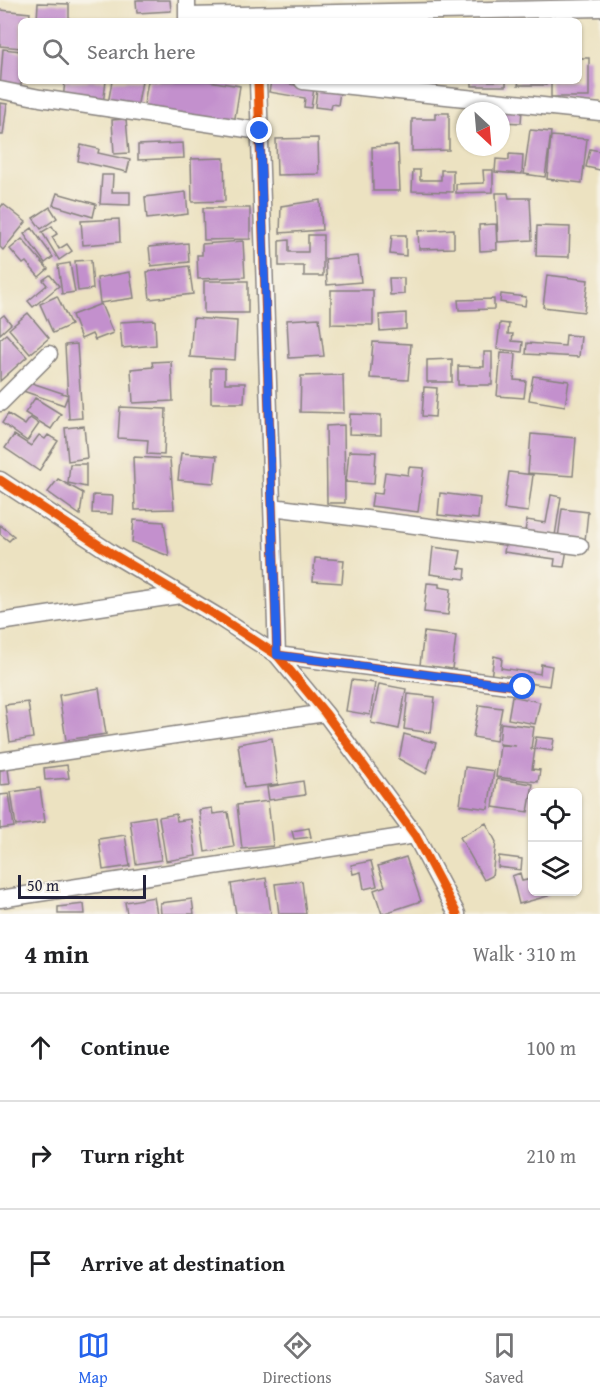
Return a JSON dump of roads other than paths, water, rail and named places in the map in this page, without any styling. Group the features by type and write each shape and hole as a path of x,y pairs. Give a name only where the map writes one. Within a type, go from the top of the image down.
{"street":[{"path":"187,12 600,8"},
{"path":"258,84 277,655"},
{"path":"332,84 600,112"},
{"path":"0,90 260,131"},
{"path":"0,403 49,354"},
{"path":"0,480 111,553 277,655 325,713 415,835 457,914"},
{"path":"272,507 580,546"},
{"path":"0,622 180,595"},
{"path":"277,655 523,687"},
{"path":"0,761 325,713"},
{"path":"0,899 415,835"}]}
